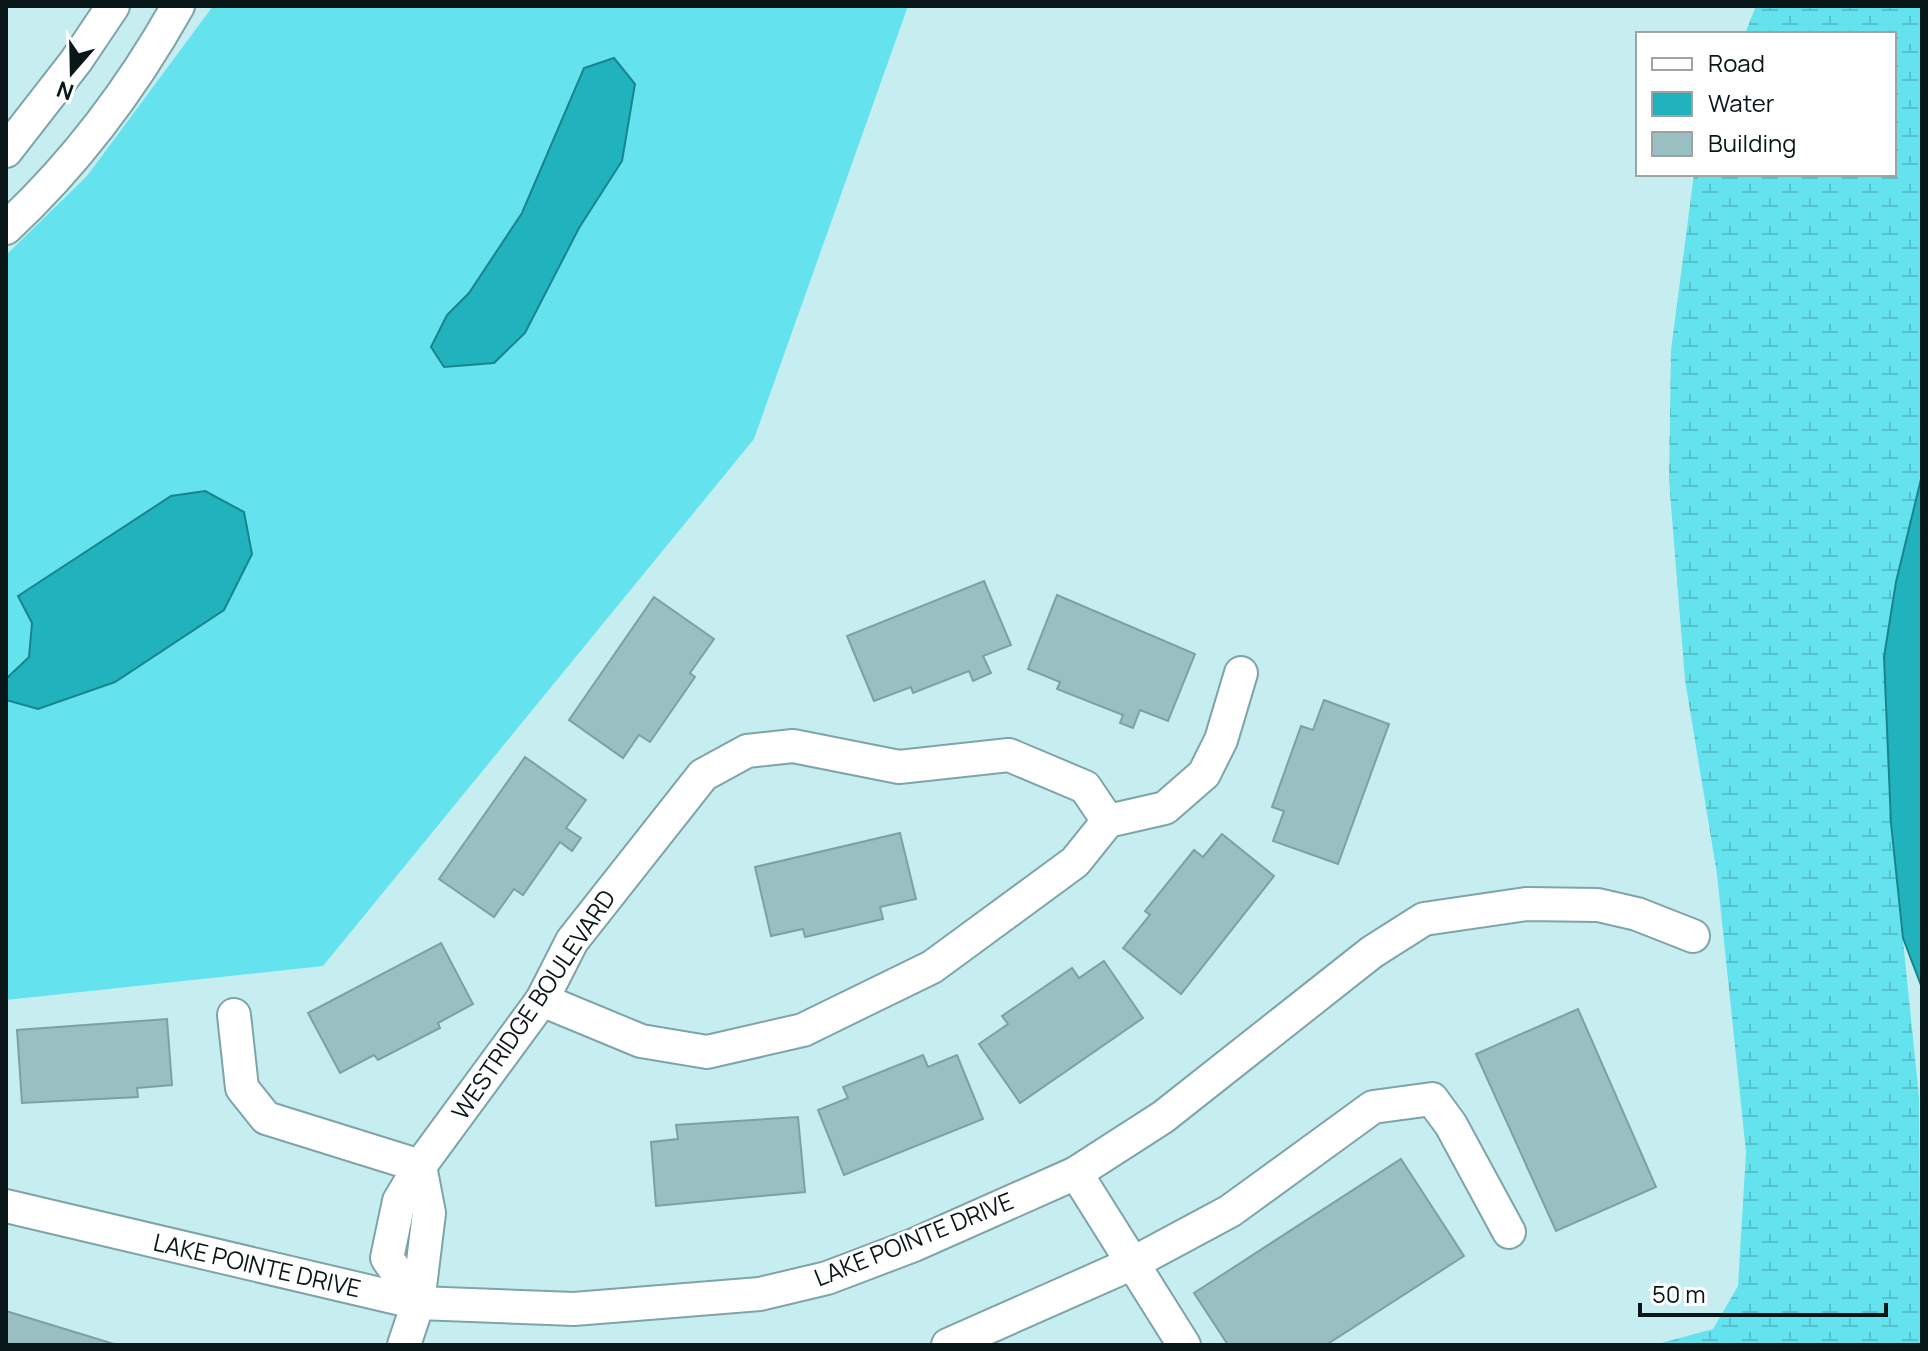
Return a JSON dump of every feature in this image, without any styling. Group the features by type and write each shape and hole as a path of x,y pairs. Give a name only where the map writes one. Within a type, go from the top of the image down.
{"street":[{"path":"6,151 76,61 113,6"},
{"path":"6,228 46,190 144,68 178,6"},
{"path":"542,1000 641,1041 707,1052 803,1030 932,967 1075,862 1108,821 1165,808 1204,774 1221,740 1241,673"},
{"name":"WESTRIDGE BOULEVARD","path":"420,1166 542,1000 572,941 703,775 747,751 793,746 899,767 1009,755 1085,787 1108,821"},
{"name":"LAKE POINTE DRIVE","path":"6,1206 418,1303 574,1309 760,1294 827,1278 885,1256 1076,1173 1163,1117 1372,952 1424,919 1526,904 1598,905 1637,914 1693,936"},
{"path":"234,1015 242,1088 266,1118 420,1166 429,1213 420,1262 418,1303 404,1345"},
{"path":"948,1345 1133,1263 1230,1211 1373,1107 1432,1099 1451,1125 1509,1232"},
{"path":"1076,1173 1184,1345"}],"green space":[{"path":"213,6 908,6 754,439 323,966 6,1000 6,255 87,176"},
{"path":"1756,6 1922,6 1922,475 1896,582 1884,657 1891,823 1919,1097 1921,1345 1654,1345 1713,1329 1738,1286 1746,1152 1717,874 1685,680 1669,480 1671,350 1694,176 1896,176 1896,32 1746,32"}],"water":[{"path":"614,58 635,84 622,161 579,228 525,333 494,363 444,367 431,347 447,315 469,293 522,213 584,68"},
{"path":"1922,475 1922,988 1903,938 1891,823 1884,657 1896,582"},
{"path":"205,491 244,512 252,554 224,610 115,682 38,709 6,700 6,679 29,657 32,623 18,596 171,496"}],"building":[{"path":"984,581 1011,645 983,656 991,673 973,681 969,671 913,693 911,687 874,701 847,636"},
{"path":"1057,595 1195,654 1168,721 1140,710 1133,728 1120,723 1123,715 1057,689 1060,682 1028,669"},
{"path":"654,597 714,639 690,673 695,677 650,742 639,735 623,758 569,720"},
{"path":"1324,700 1389,724 1338,864 1273,841 1284,811 1272,807 1301,726 1313,730"},
{"path":"525,757 586,800 566,828 581,838 572,851 560,842 523,895 514,889 494,917 439,879"},
{"path":"900,833 916,899 880,907 883,919 805,937 803,929 771,936 755,867"},
{"path":"1222,834 1274,876 1181,994 1123,948 1150,915 1145,911 1194,850 1203,857"},
{"path":"441,943 473,1004 438,1023 440,1028 378,1060 374,1055 340,1073 308,1013"},
{"path":"1104,961 1143,1018 1020,1103 979,1044 1008,1024 1002,1016 1072,968 1079,978"},
{"path":"1578,1009 1656,1187 1556,1231 1476,1054"},
{"path":"167,1019 172,1085 137,1088 138,1097 22,1103 17,1030"},
{"path":"923,1055 928,1067 957,1055 983,1119 844,1175 818,1110 848,1098 843,1087"},
{"path":"798,1117 805,1192 656,1206 651,1142 678,1139 676,1125"},
{"path":"1401,1159 1464,1256 1326,1345 1228,1345 1194,1293"},
{"path":"6,1311 114,1344 114,1345 6,1345"}]}
